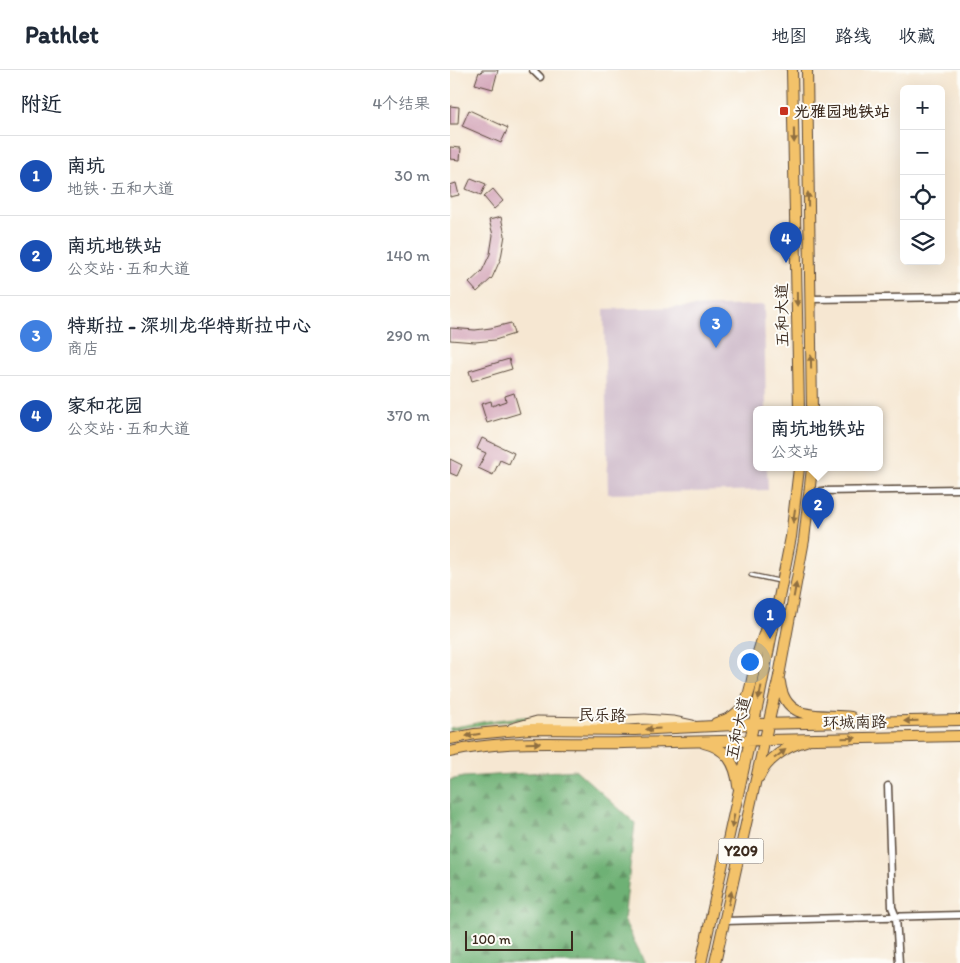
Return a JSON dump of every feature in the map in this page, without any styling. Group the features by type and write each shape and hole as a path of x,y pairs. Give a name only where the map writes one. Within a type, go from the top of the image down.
{"main road":[{"name":"五和大道","path":"792,70 799,406"},
{"name":"五和大道","path":"807,70 812,406"},
{"name":"五和大道","path":"701,963 754,724 791,537 799,471"},
{"name":"五和大道","path":"715,963 779,676 804,540 812,471"},
{"path":"501,731 537,721 607,717 645,718 702,727 732,717 738,713 746,701 758,650 781,581"},
{"path":"779,676 780,688 784,699 791,707 811,715 837,715 872,722 872,737"},
{"name":"环城南路","path":"754,724 960,720"},
{"name":"民乐路","path":"450,739 501,731 531,729 635,730 754,724"},
{"name":"环城南路","path":"751,739 960,736"},
{"path":"755,784 761,772 777,756 788,748 817,738"},
{"name":"民乐路","path":"450,752 521,744 751,739"},
{"path":"695,741 716,747 728,756 733,764 737,778 738,800"}],"street":[{"path":"533,70 540,78"},
{"path":"810,299 960,297"},
{"path":"822,491 960,489"},
{"path":"888,786 892,907 896,917 899,963"},
{"path":"725,921 960,915"}],"lane":[{"path":"751,575 781,581"}],"shaded area":[{"path":"764,305 766,406 753,406 753,471 767,471 768,490 608,494 604,309"}],"green space":[{"path":"523,717 545,717 497,722 450,730 450,728 488,721"},
{"path":"576,770 635,823 624,920 645,963 450,963 450,780 464,777"}],"building":[{"path":"482,70 498,70 493,89 475,84 479,72 481,73"},
{"path":"450,106 459,107 458,124 450,124"},
{"path":"469,110 508,128 501,143 462,126"},
{"path":"450,147 461,148 460,160 450,159"},
{"path":"471,178 486,184 481,195 466,189"},
{"path":"456,183 459,195 450,197 450,185"},
{"path":"493,189 503,201 494,209 484,197"},
{"path":"501,217 505,235 501,258 492,278 477,292 469,283 482,271 490,254 493,235 489,220"},
{"path":"511,323 514,334 495,340 475,342 450,340 450,328 475,330"},
{"path":"509,359 512,369 472,381 469,371"},
{"path":"514,393 520,413 487,423 481,404 491,401 492,406 506,401 505,396"},
{"path":"482,438 514,453 509,464 500,460 493,475 478,468 486,453 477,449"},
{"path":"450,459 462,465 457,476 450,473"}],"place":[{"name":"光雅园地铁站","path":"784,111"},
{"name":"家和花园","path":"786,263"},
{"name":"特斯拉 - 深圳龙华特斯拉中心","path":"716,348"},
{"name":"南坑地铁站","path":"818,529"},
{"name":"南坑","path":"770,639"}]}
